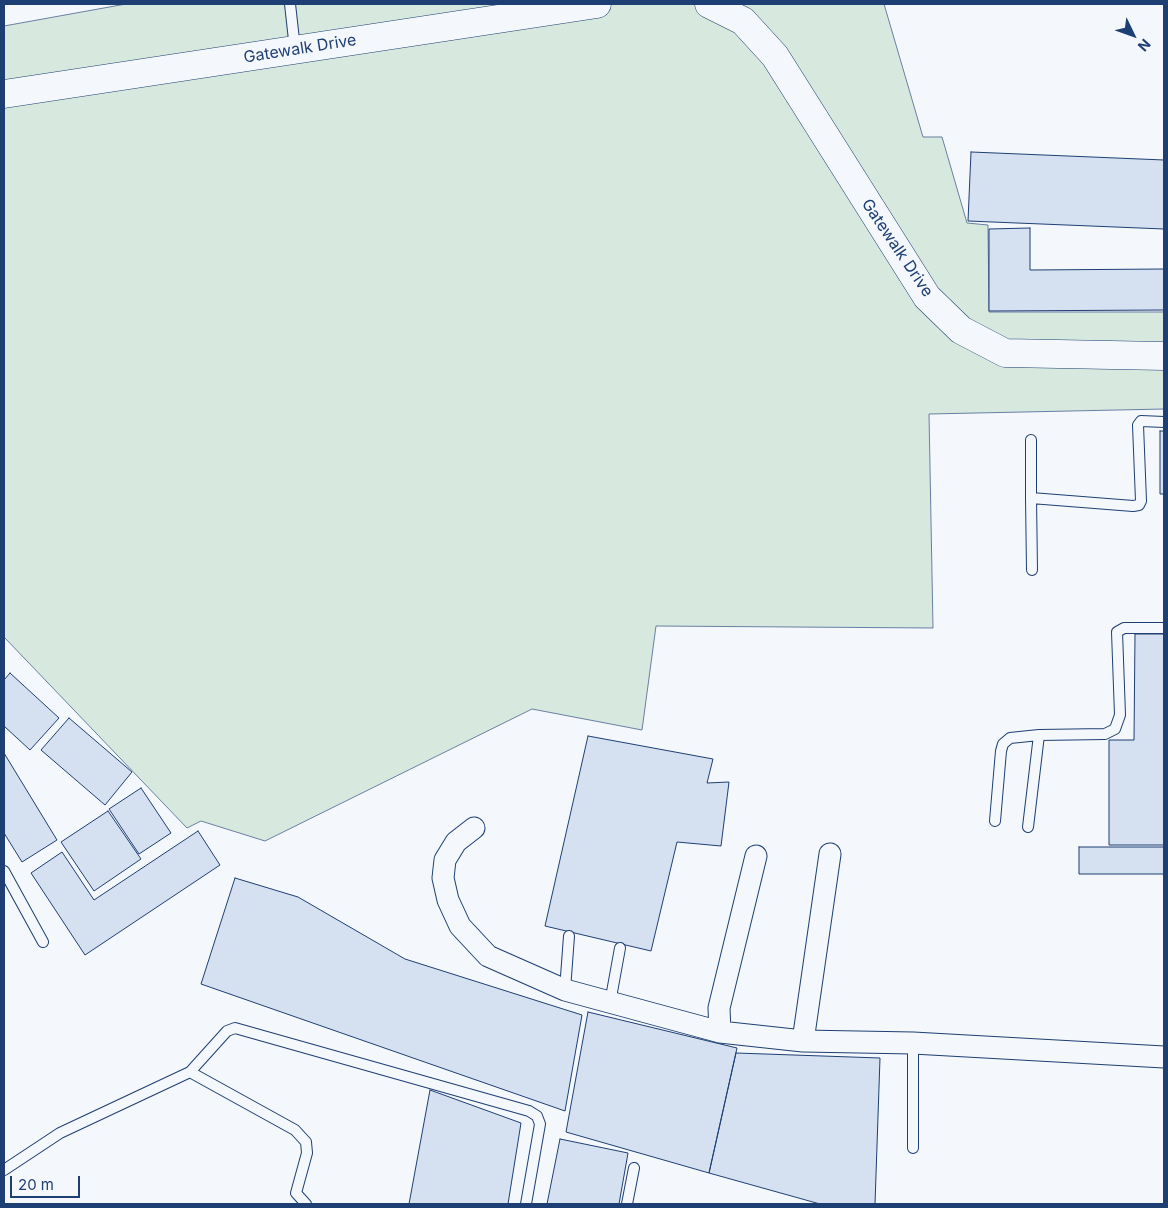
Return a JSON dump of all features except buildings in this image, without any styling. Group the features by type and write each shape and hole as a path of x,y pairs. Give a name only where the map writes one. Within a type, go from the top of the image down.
{"main road":[{"name":"Gatewalk Drive","path":"4,94 597,4"},
{"name":"Gatewalk Drive","path":"708,4 743,21 775,56 927,297 961,330 1006,353 1164,356"}],"street":[{"path":"474,828 456,842 446,860 445,885 448,900 460,926 488,956 565,990 720,1032 803,1041 913,1043 1164,1056"},
{"path":"803,1041 830,854"},
{"path":"720,1032 719,1008 756,856"}],"lane":[{"path":"290,4 295,49"},
{"path":"1031,498 1139,505 1141,501 1138,425 1142,422 1164,422"},
{"path":"1031,440 1032,570"},
{"path":"995,821 1000,751 1003,744 1010,738 1039,735 1104,734 1115,729 1120,715 1117,632 1124,628 1164,628"},
{"path":"1028,826 1039,735"},
{"path":"4,871 43,942"},
{"path":"565,990 569,936"},
{"path":"610,1003 620,948"},
{"path":"4,1170 60,1133 190,1072 227,1031 235,1028 529,1111 537,1116 540,1124 526,1204"},
{"path":"912,1148 913,1043"},
{"path":"190,1072 295,1130 306,1142 306,1153 296,1192 306,1204"},
{"path":"627,1204 634,1168"}],"shaded area":[{"path":"126,4 884,4 923,137 942,137 967,223 988,225 989,312 1164,312 1164,409 929,414 933,628 656,626 642,730 532,709 265,841 201,821 187,828 4,637 4,26"}]}
